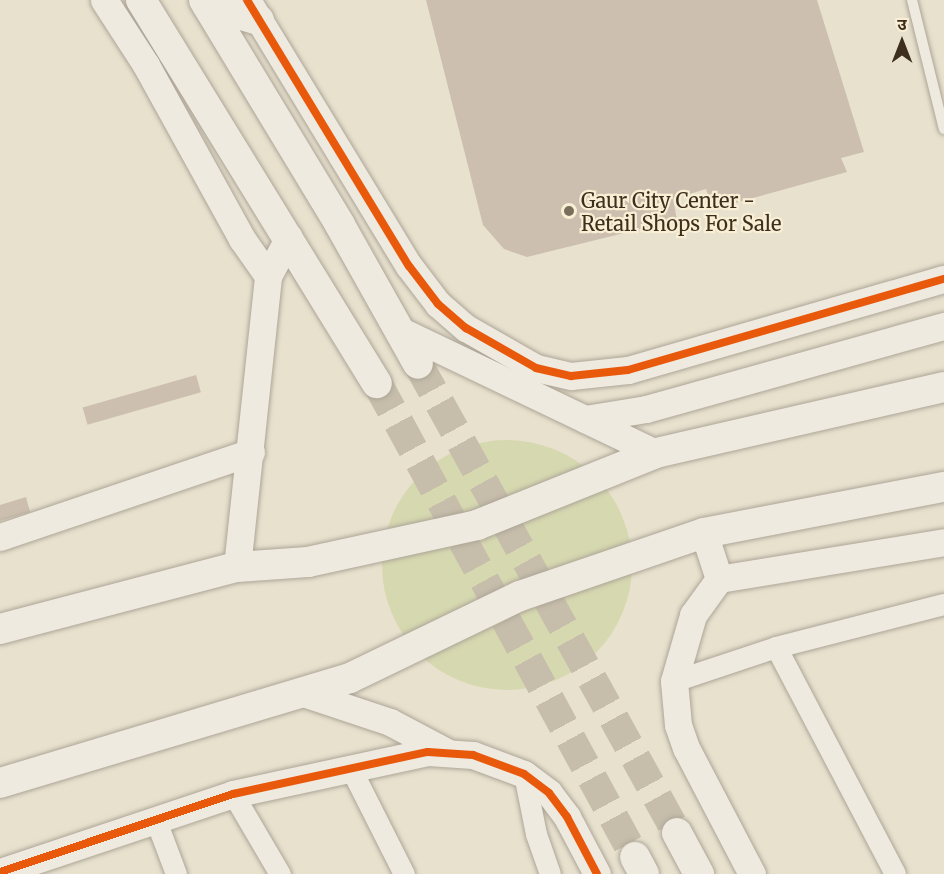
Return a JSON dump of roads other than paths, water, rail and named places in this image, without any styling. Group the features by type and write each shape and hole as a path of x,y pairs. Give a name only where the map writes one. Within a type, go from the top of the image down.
{"main road":[{"path":"141,0 290,237 377,383"},
{"path":"205,2 253,10"},
{"path":"205,2 340,225 418,364"},
{"path":"0,629 237,567 308,562 477,525 656,453 944,387"},
{"path":"0,783 350,678 520,596 704,534 944,487"},
{"path":"677,833 699,874"}],"street":[{"path":"104,0 146,65 242,239 268,276"},
{"path":"253,10 409,266 438,304 466,328 536,368 571,376 628,370 944,279"},
{"path":"237,567 252,452 268,276 290,237"},
{"path":"585,419 646,409 944,326"},
{"path":"399,330 656,453"},
{"path":"536,368 543,399"},
{"path":"0,537 252,452"},
{"path":"704,534 719,579"},
{"path":"752,874 686,748 678,724 674,681 693,615 719,579 944,542"},
{"path":"674,681 776,647 944,604"},
{"path":"776,647 895,874"},
{"path":"300,692 390,722 451,754"},
{"path":"0,872 155,818 233,794 428,752 474,755 524,774 549,793 567,816 597,874"},
{"path":"350,767 404,874"},
{"path":"524,774 550,874"},
{"path":"233,794 280,874"},
{"path":"155,818 176,874"}],"lane":[{"path":"912,0 944,129"}],"tunnel":[{"path":"418,364 677,833"},
{"path":"377,383 635,857"}],"place":[{"name":"Gaur City Center - Retail Shops For Sale","path":"569,211"}]}
